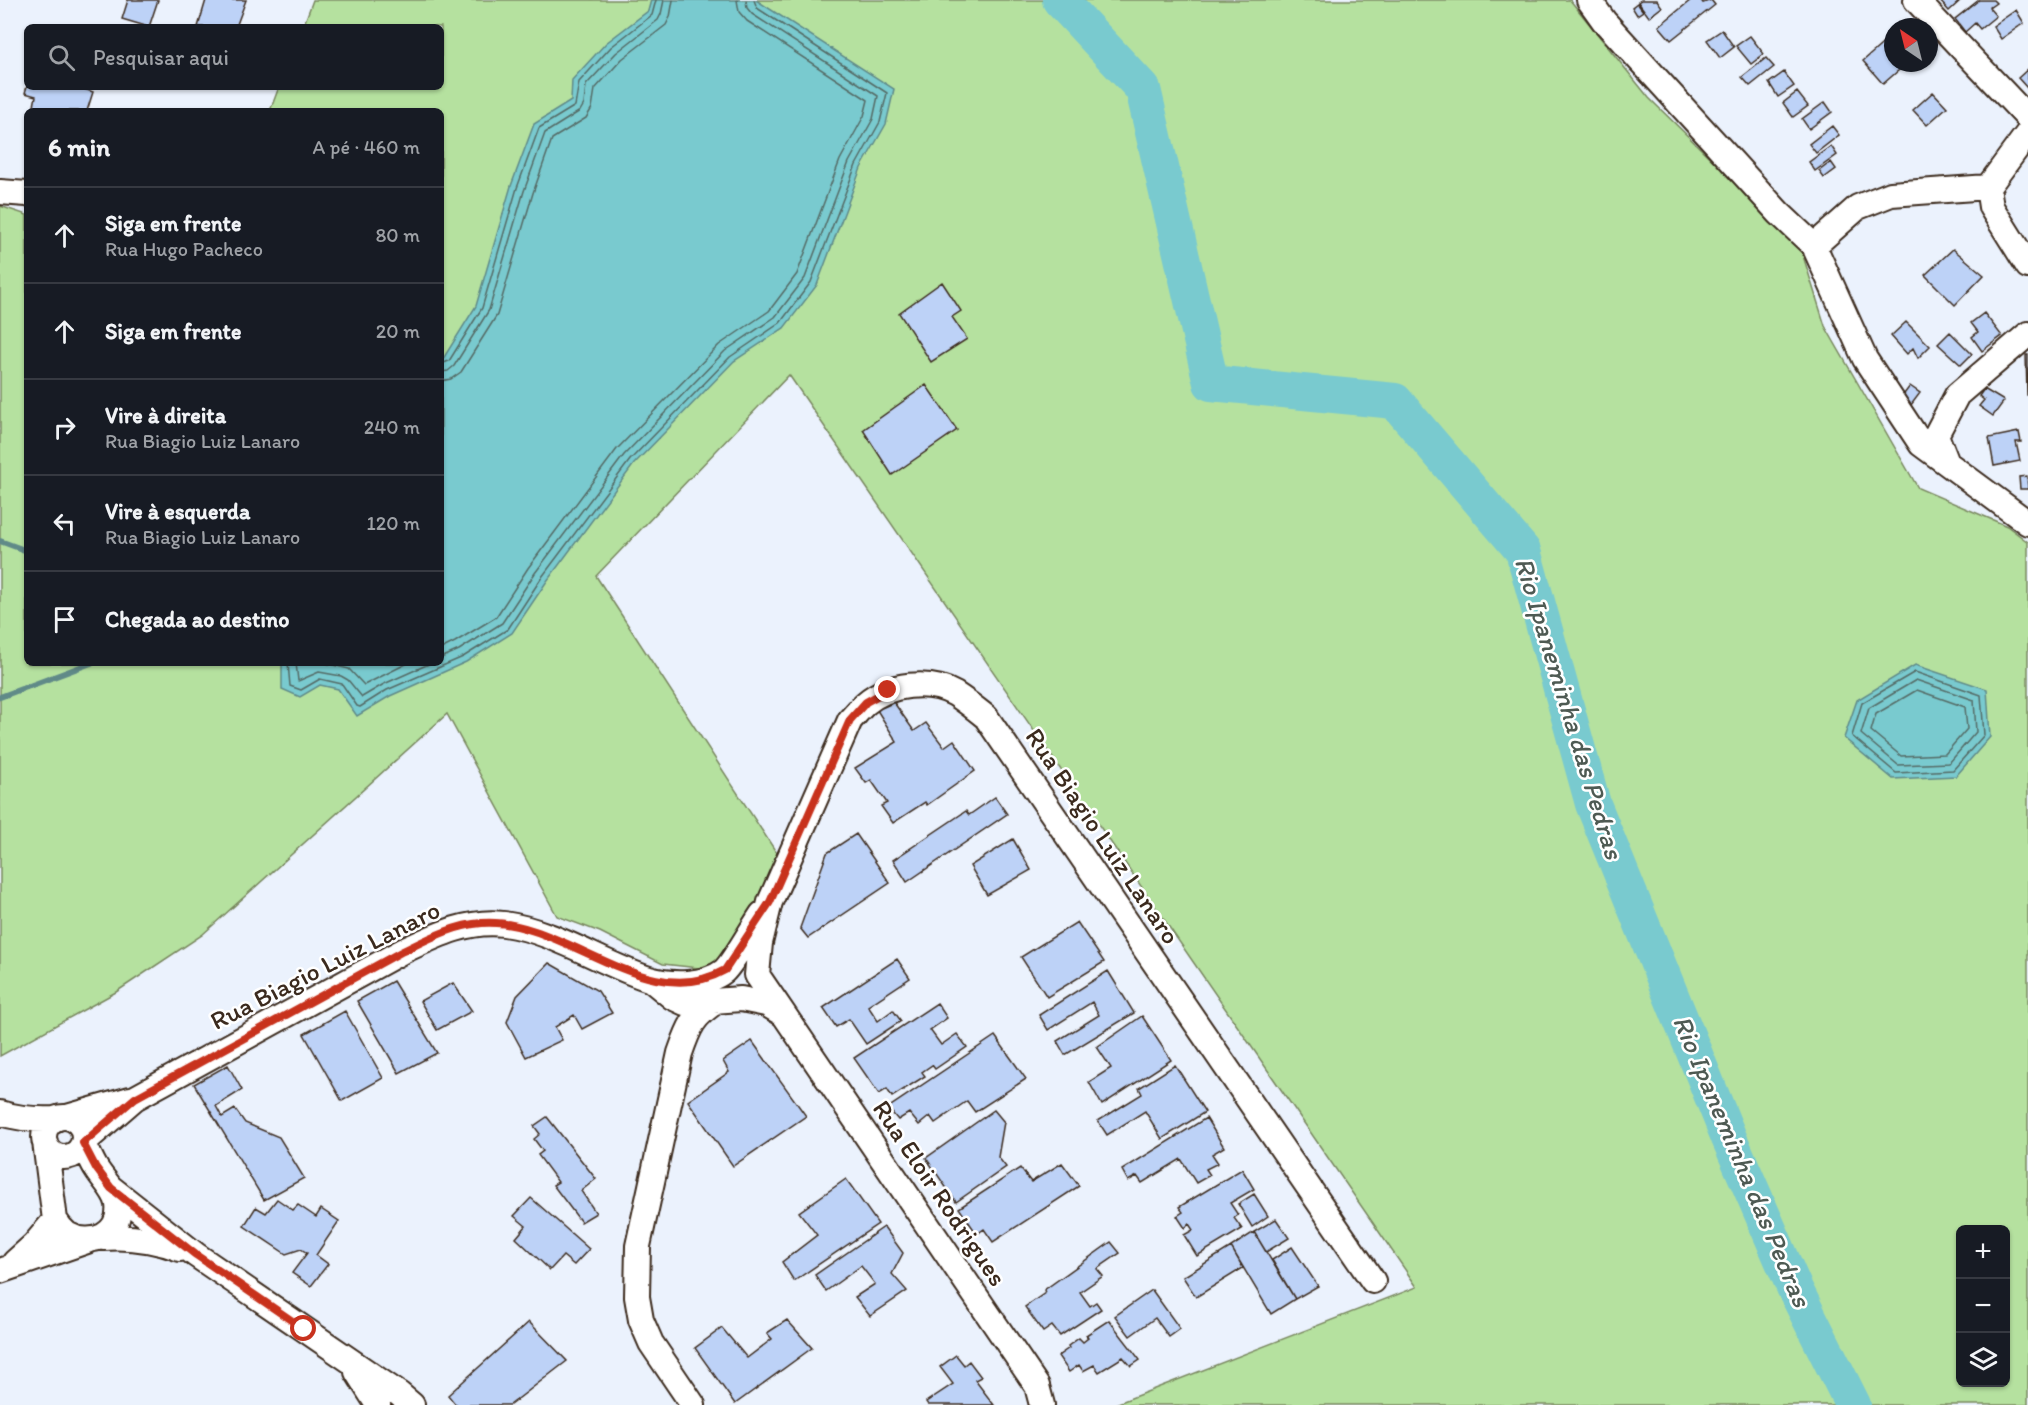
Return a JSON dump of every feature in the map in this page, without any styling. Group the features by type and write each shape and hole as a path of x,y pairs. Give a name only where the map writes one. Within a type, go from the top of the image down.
{"street":[{"path":"1589,0 1604,21 1779,213 1815,246 1865,359 1922,444 2028,523"},
{"path":"1916,0 2028,118"},
{"path":"2028,133 1988,187 1991,207 2028,266"},
{"path":"1815,246 1858,207 1891,194 1988,187"},
{"path":"0,192 24,194"},
{"path":"1947,463 1936,435 1957,394 2028,334"},
{"name":"Rua Biagio Luiz Lanaro","path":"658,985 700,981 725,970 770,902 850,720 866,702 888,690 935,686 954,694 986,717 1372,1281"},
{"name":"Rua Biagio Luiz Lanaro","path":"757,975 760,943 770,902"},
{"name":"Rua Biagio Luiz Lanaro","path":"83,1143 135,1098 401,952 463,926 483,923 504,924 530,930 658,985 685,1003 729,1000"},
{"path":"693,1405 651,1343 641,1320 637,1297 638,1246 680,1053 689,1026 699,1014 729,1000 735,998 725,991 722,981 725,970 734,963 745,963 757,975 756,988 747,997 729,1000"},
{"name":"Rua Eloir Rodrigues","path":"757,975 1037,1386 1042,1405"},
{"path":"658,985 677,1018 680,1053"},
{"name":"Rua Eloir Rodrigues","path":"729,1000 766,1004 785,1016"},
{"name":"Rua Biagio Luiz Lanaro","path":"0,1113 33,1120 61,1118 135,1098"},
{"path":"0,1119 46,1145 57,1155 70,1156 76,1153 83,1143 84,1131 81,1126 77,1121 61,1118 47,1126 45,1131 46,1145 55,1220 68,1234 95,1239 114,1226 118,1214 118,1202 83,1143"},
{"path":"111,1188 196,1255 412,1405"},
{"path":"1,1270 23,1256 55,1220"},
{"path":"1,1270 95,1239 125,1236 147,1239 196,1255"},
{"path":"348,1360 378,1405"}],"green space":[{"path":"313,0 1570,0 1649,98 1800,246 1825,326 1918,488 2007,526 2028,542 2028,1405 1113,1405 1417,1287 789,375 596,576 778,855 756,904 733,944 714,963 699,968 663,964 600,932 557,916 447,714 202,935 116,992 0,1056 0,206 24,214 24,666 444,666 444,108 271,108 278,90 444,90 444,24 304,24"}],"water":[{"path":"651,0 756,0 894,89 886,124 861,168 817,285 784,328 734,361 634,464 547,581 512,633 466,662 390,696 357,716 338,689 320,685 300,697 282,689 282,666 444,666 444,357 476,306 511,186 534,124 571,101 572,80 606,43 648,11"},
{"path":"1915,665 1987,689 1990,737 1956,776 1893,779 1844,738 1857,700"}],"building":[{"path":"128,0 158,0 150,24 139,24 122,19"},
{"path":"206,0 246,0 237,24 199,24"},
{"path":"1657,0 1662,7 1649,17 1638,2"},
{"path":"1691,0 1701,0 1703,3 1711,0 1715,5 1671,40 1659,26"},
{"path":"1939,0 1961,0 1949,11"},
{"path":"1979,0 1993,0 1996,3 1989,8 1996,16 1980,29 1975,23 1965,32 1955,19"},
{"path":"1637,3 1643,11 1637,15 1632,7"},
{"path":"2016,10 2024,23 2001,39 1993,26"},
{"path":"1722,30 1734,47 1720,58 1707,40"},
{"path":"1750,36 1764,54 1751,64 1736,46"},
{"path":"1884,43 1884,72 1897,72 1883,84 1863,61"},
{"path":"1766,58 1774,67 1750,86 1742,77"},
{"path":"2028,69 2028,89 2018,78"},
{"path":"1784,72 1794,86 1778,97 1769,83"},
{"path":"26,90 87,90 93,92 88,108 34,108 36,96 25,93"},
{"path":"1797,92 1808,106 1793,117 1783,103"},
{"path":"1933,92 1947,107 1927,125 1913,110"},
{"path":"1825,102 1832,112 1809,129 1802,119"},
{"path":"1832,126 1839,135 1816,153 1809,144"},
{"path":"1831,146 1837,155 1815,171 1809,162"},
{"path":"1831,162 1836,169 1824,178 1819,171"},
{"path":"1953,249 1984,275 1955,305 1925,275"},
{"path":"942,282 961,311 952,317 967,339 931,362 899,313"},
{"path":"1984,313 2002,336 1982,351 1972,337 1978,332 1971,323"},
{"path":"1906,322 1930,346 1918,358 1913,348 1907,354 1891,336"},
{"path":"1950,332 1972,354 1961,365 1938,344"},
{"path":"2026,355 2028,355 2028,395 2027,395"},
{"path":"926,385 957,430 892,475 863,430"},
{"path":"1910,386 1920,393 1911,405 1901,398"},
{"path":"1984,389 2004,401 1993,416 1979,406 1984,400 1979,396"},
{"path":"2019,432 2021,442 2016,442 2020,461 1994,466 1989,438"},
{"path":"2027,476 2028,489 2020,489 2019,477"},
{"path":"890,697 914,731 926,723 944,747 954,740 975,771 927,805 925,802 893,823 881,806 887,803 871,780 866,783 855,768 897,742 875,707"},
{"path":"995,797 1007,814 907,882 893,860 966,811 969,815"},
{"path":"856,834 890,883 808,938 800,928 827,853"},
{"path":"1013,839 1031,870 987,895 970,866"},
{"path":"1077,922 1104,962 1047,997 1021,957"},
{"path":"897,959 910,978 868,1006 878,1021 893,1010 901,1021 866,1044 849,1019 836,1027 823,1008"},
{"path":"549,963 598,991 612,1013 582,1029 574,1015 555,1027 562,1040 526,1057 507,1022 517,996"},
{"path":"1108,971 1134,1013 1065,1055 1057,1041 1099,1015 1092,1002 1048,1030 1039,1015"},
{"path":"393,981 437,1053 399,1073 357,1001"},
{"path":"453,983 472,1011 437,1030 420,1001"},
{"path":"937,1003 947,1018 930,1030 941,1045 957,1034 967,1047 935,1069 932,1065 922,1072 925,1076 892,1097 887,1089 879,1094 854,1058"},
{"path":"345,1011 383,1078 342,1101 304,1034"},
{"path":"1142,1016 1171,1060 1102,1105 1089,1082 1111,1068 1097,1047"},
{"path":"995,1036 1026,1079 975,1112 967,1101 935,1123 930,1116 919,1125 909,1113 898,1120 888,1108"},
{"path":"752,1041 806,1116 733,1166 688,1101 729,1072 723,1061"},
{"path":"228,1065 242,1090 216,1106 222,1117 235,1109 245,1123 279,1137 304,1178 264,1200 194,1084"},
{"path":"1175,1065 1205,1112 1162,1139 1145,1111 1107,1135 1098,1121 1142,1094 1139,1088"},
{"path":"994,1110 1004,1122 998,1157 1006,1167 956,1202 926,1158"},
{"path":"547,1117 596,1179 581,1191 596,1213 581,1222 553,1185 558,1182 538,1155 543,1151 534,1139 540,1134 534,1126"},
{"path":"1206,1118 1224,1147 1212,1154 1218,1163 1206,1169 1210,1175 1196,1183 1181,1159 1142,1183 1137,1176 1128,1181 1122,1170"},
{"path":"1062,1163 1079,1186 993,1242 984,1229 977,1234 959,1208 1020,1168 1031,1182"},
{"path":"1242,1169 1254,1189 1230,1203 1238,1215 1234,1218 1242,1229 1197,1256 1184,1235 1193,1230 1189,1224 1185,1228 1177,1216 1183,1212 1179,1207"},
{"path":"846,1179 878,1224 794,1281 782,1262 817,1235 799,1212"},
{"path":"1254,1194 1268,1216 1252,1227 1238,1204"},
{"path":"531,1198 589,1249 574,1265 563,1256 550,1270 516,1238 526,1226 514,1216"},
{"path":"277,1199 293,1210 298,1205 316,1217 321,1209 339,1221 316,1255 328,1264 311,1286 292,1273 307,1253 301,1249 286,1254 244,1226 256,1207 266,1213"},
{"path":"1276,1219 1289,1238 1266,1252 1254,1232"},
{"path":"884,1227 903,1253 892,1274 907,1291 870,1316 855,1297 875,1284 861,1266 826,1291 815,1275"},
{"path":"1254,1232 1295,1299 1271,1314 1231,1247"},
{"path":"1111,1242 1120,1253 1097,1269 1103,1276 1080,1292 1090,1306 1096,1302 1101,1309 1060,1336 1052,1326 1043,1332 1025,1307 1045,1293 1044,1290"},
{"path":"1231,1247 1243,1268 1196,1297 1183,1277"},
{"path":"1292,1247 1318,1286 1295,1299 1272,1260"},
{"path":"1152,1290 1180,1329 1169,1337 1155,1318 1130,1336 1115,1316"},
{"path":"787,1320 812,1348 735,1404 695,1348 722,1328 747,1358 772,1339 767,1333"},
{"path":"1109,1320 1140,1360 1131,1366 1123,1357 1099,1372 1094,1365 1083,1371 1079,1365 1069,1372 1058,1356 1079,1338 1083,1342 1088,1338 1086,1335"},
{"path":"529,1322 567,1361 510,1405 456,1405 448,1395"},
{"path":"956,1355 964,1365 969,1361 981,1377 975,1380 994,1405 928,1405 926,1402 953,1384 940,1367"}],"waterway":[{"name":"Rio Ipaneminha das Pedras","path":"1060,0 1143,89 1211,383 1395,401 1523,551 1593,804 1729,1138 1794,1287 1853,1405"},
{"path":"0,541 24,550"},
{"path":"0,697 83,666"}],"route":[{"path":"304,1329 196,1255 111,1188 96,1168 83,1143 135,1098 401,952 463,926 483,923 504,924 530,930 650,979 682,983 715,976 725,970 770,902 850,720 866,702 888,690"}]}
